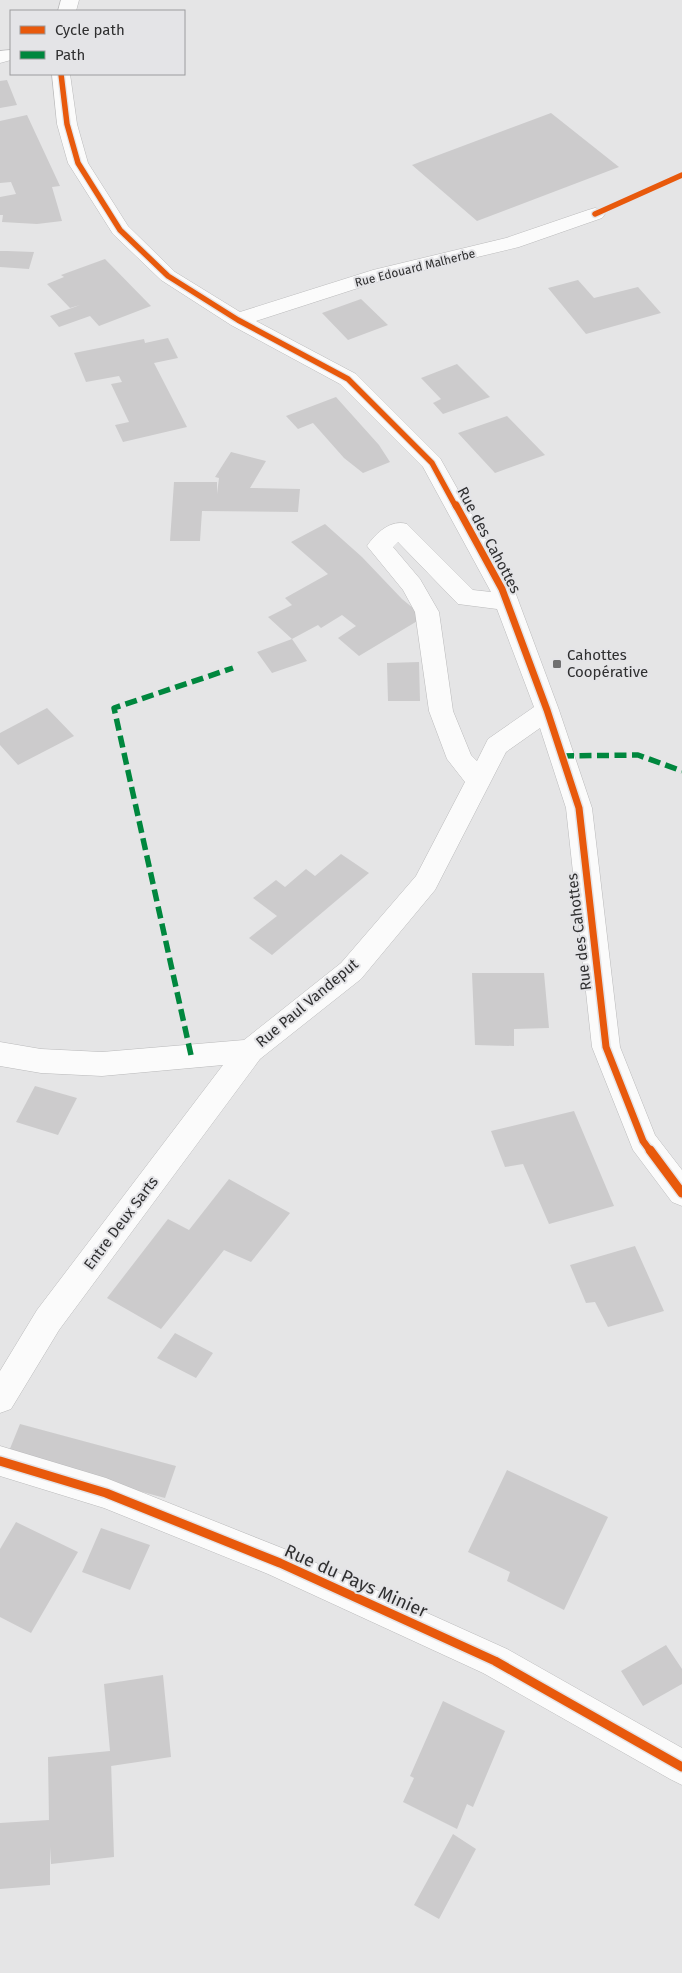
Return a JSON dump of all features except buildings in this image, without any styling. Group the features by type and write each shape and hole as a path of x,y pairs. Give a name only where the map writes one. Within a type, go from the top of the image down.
{"street":[{"name":"Rue des Cahottes","path":"60,75 67,124 78,163 120,230 168,276 238,320 348,379 432,463 502,589 547,710 579,808 606,1047 643,1141 682,1193"},
{"name":"Rue Edouard Malherbe","path":"238,320 380,274 512,244 589,211"},
{"name":"Rue des Cahottes","path":"479,781 460,759 441,711 427,612 412,586 379,546 399,529 466,598 506,600"},
{"name":"Rue Paul Vandeput","path":"0,1054 41,1061 102,1064 250,1051 351,971 426,883 497,746 547,710"},
{"name":"Entre Deux Sarts","path":"0,1399 48,1320 250,1051"},
{"name":"Rue du Pays Minier","path":"0,1461 106,1493 280,1562 495,1661 682,1767"}],"marked path":[{"path":"191,1055 114,708 233,668"},
{"path":"562,756 638,755 682,771"}],"cycle path":[{"path":"61,75 67,124 78,163 120,230 168,276 238,320 348,379 432,463 502,589 547,710 579,808 606,1047 643,1141 682,1193"},
{"path":"595,214 682,175"},
{"path":"0,1461 106,1493 280,1563 495,1661 682,1767"}],"place":[{"name":"Cahottes Coopérative","path":"557,664"}]}
